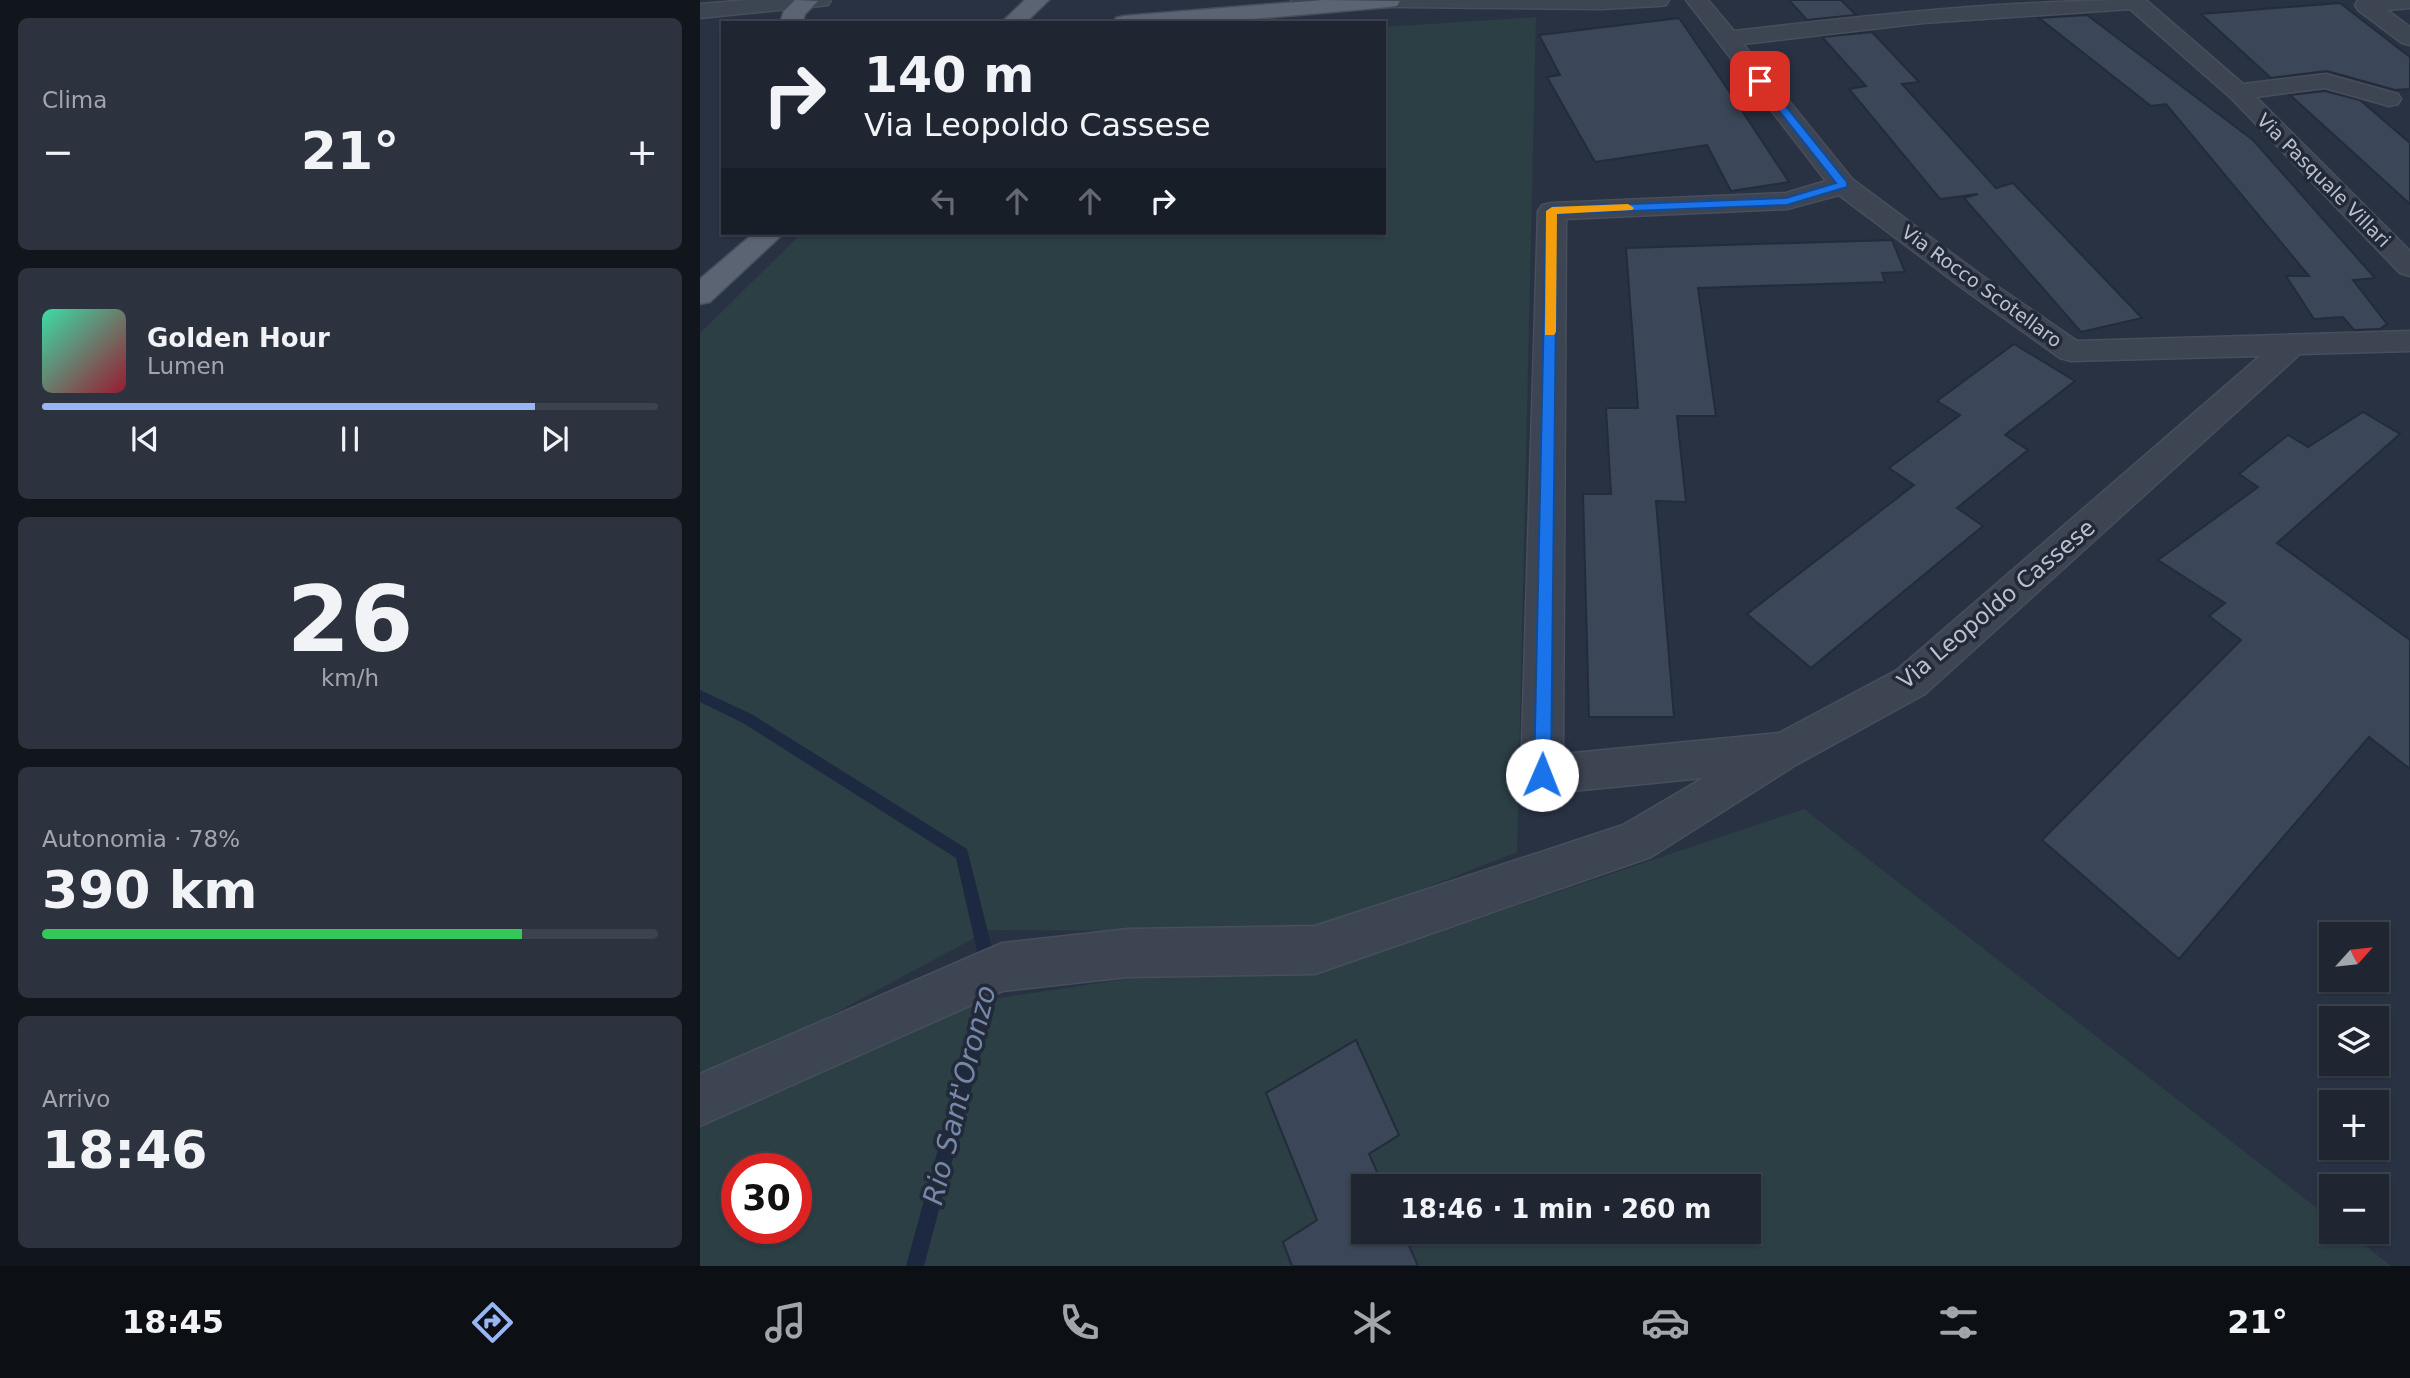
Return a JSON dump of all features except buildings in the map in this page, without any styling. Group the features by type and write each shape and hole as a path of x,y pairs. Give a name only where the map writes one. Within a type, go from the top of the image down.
{"main road":[{"path":"792,21 795,11 813,1"},
{"path":"1149,21 1401,1"},
{"path":"1006,21 1026,11"},
{"path":"700,275 746,235"},
{"path":"700,295 768,235"}],"street":[{"path":"1302,0 1602,3 1658,0"},
{"name":"Via Rocco Scotellaro","path":"1697,0 1843,185 1975,284 2071,351 2410,341"},
{"path":"700,11 813,1"},
{"path":"1727,39 1923,16 2135,1"},
{"name":"Via Pasquale Villari","path":"2135,1 2238,92 2410,267"},
{"path":"2410,2 2366,5 2410,38"},
{"name":"Via Pasquale Villari","path":"2238,92 2326,81 2399,99 2410,116"},
{"name":"Via Leopoldo Cassese","path":"1843,185 1787,201 1552,211 1542,775 1785,751 1911,682 2293,344"},
{"path":"700,1100 806,1051 1002,967 1128,953 1315,950 1636,842 1785,751"}],"green space":[{"path":"1536,17 1517,852 1313,932 989,930 700,1086 700,333 802,235 1386,235 1386,27"},
{"path":"1804,809 2319,1210 2319,1244 2363,1244 2391,1266 700,1266 700,1117 947,1006 1179,971 1337,966"}],"waterway":[{"name":"Rio Sant'Oronzo","path":"700,696 748,719 962,854 988,964"},
{"name":"Rio Sant'Oronzo","path":"915,1266 992,982"}],"slow traffic":[{"path":"1550,332 1552,211 1628,208"}],"route":[{"path":"1542,775 1552,211 1787,201 1843,185 1760,81"}]}
